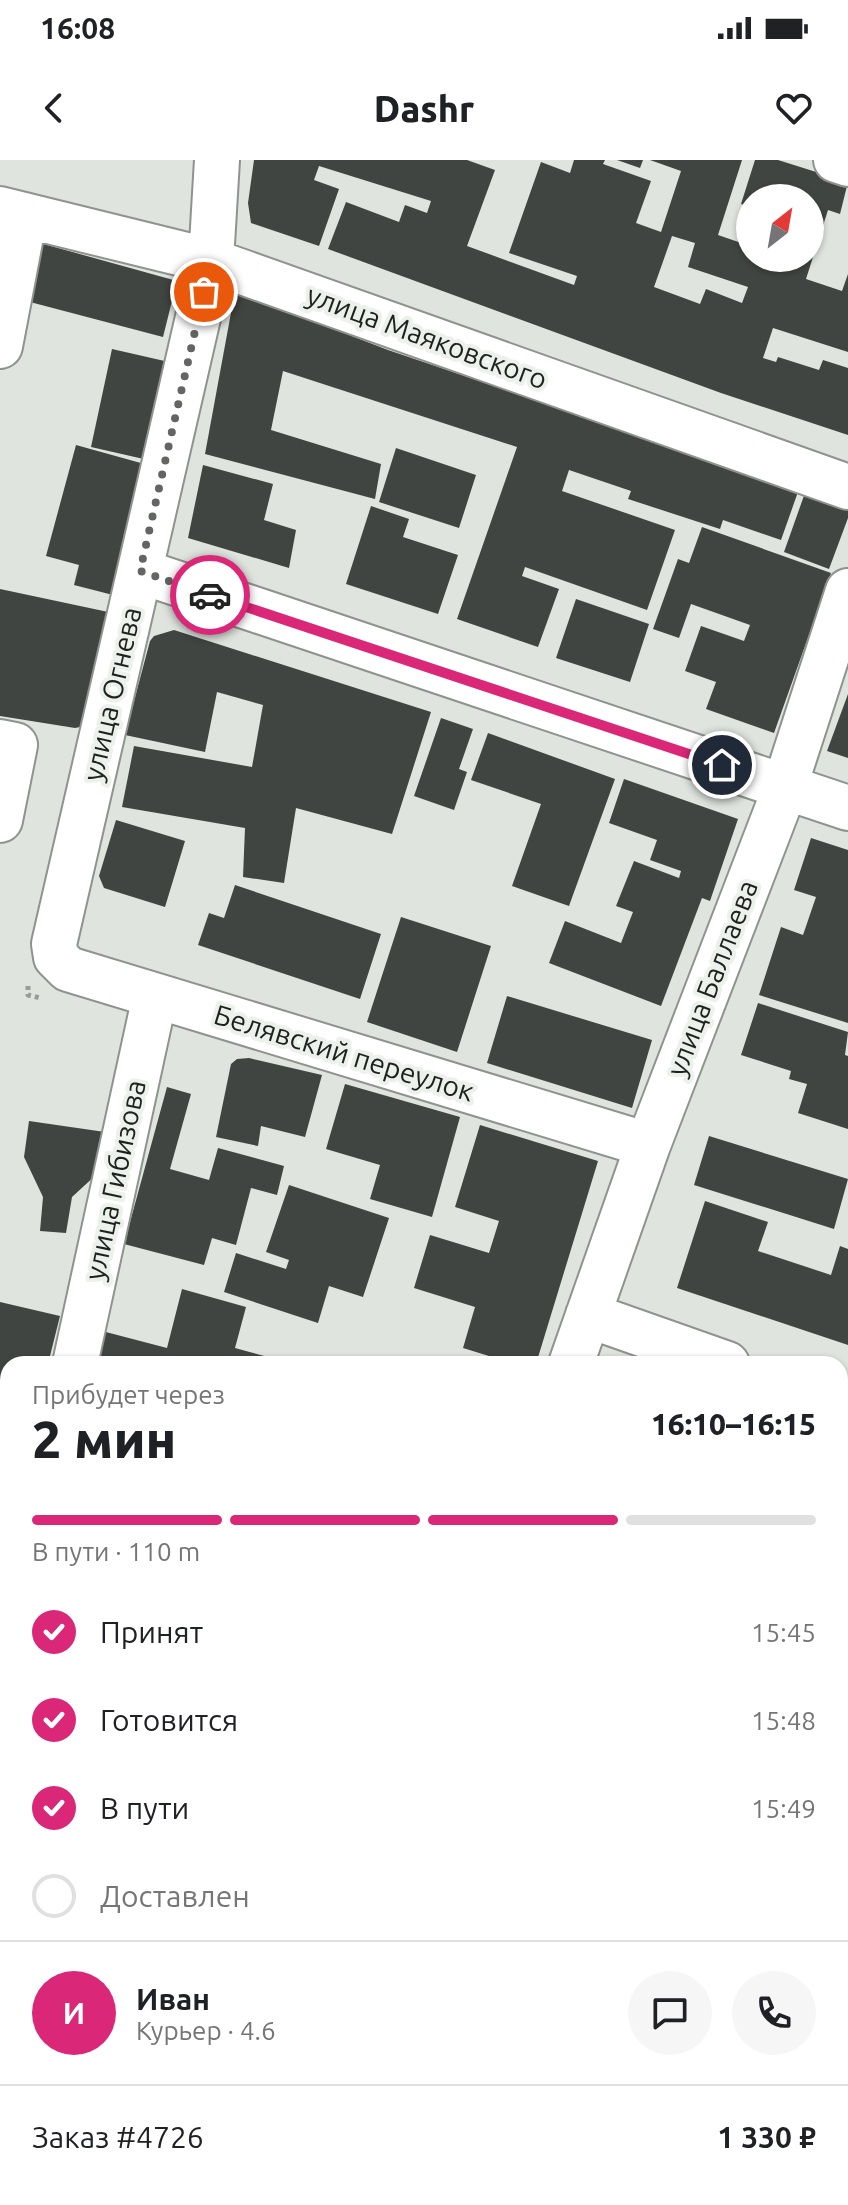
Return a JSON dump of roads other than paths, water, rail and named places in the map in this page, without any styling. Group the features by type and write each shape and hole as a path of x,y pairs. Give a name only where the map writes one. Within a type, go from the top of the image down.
{"street":[{"name":"улица Огнева","path":"54,944 211,261 217,160"},
{"path":"836,160 848,164"},
{"name":"улица Маяковского","path":"12,212 211,261 848,487"},
{"path":"0,346 12,212"},
{"path":"140,571 848,808"},
{"name":"улица Баллаева","path":"574,1356 648,1145 785,785 848,591"},
{"path":"0,742 15,745 0,820"},
{"name":"Белявский переулок","path":"54,944 56,957 68,969 648,1145"},
{"name":"улица Гибизова","path":"77,1356 155,996"},
{"path":"588,1315 704,1356"}]}
